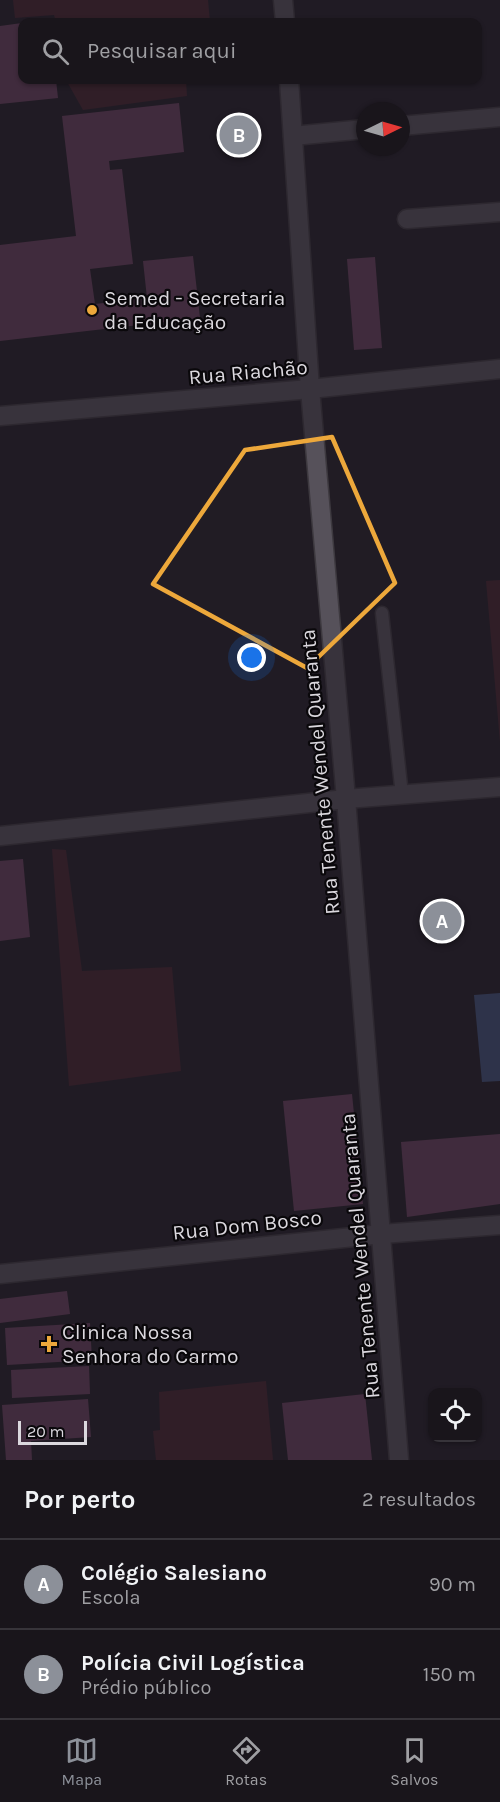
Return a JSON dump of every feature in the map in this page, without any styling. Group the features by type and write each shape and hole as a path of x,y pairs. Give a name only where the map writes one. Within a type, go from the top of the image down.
{"street":[{"path":"283,0 285,18"},
{"name":"Rua Tenente Wendel Quaranta","path":"289,84 310,389 346,799 399,1460"},
{"path":"410,125 500,117"},
{"path":"293,136 356,130"},
{"path":"407,219 500,212"},
{"name":"Rua Riachão","path":"0,416 310,389 500,369"},
{"path":"0,836 346,799 500,787"},
{"name":"Rua Dom Bosco","path":"0,1274 382,1234 500,1225"}],"lane":[{"path":"382,613 402,795"}],"highlighted area":[{"path":"332,437 395,583 307,668 153,584 245,450"}],"shaded area":[{"path":"13,0 208,0 210,18 55,18 54,15 15,18"},
{"path":"68,84 186,84 187,96 83,110"},
{"path":"500,580 500,742 486,581"},
{"path":"52,849 66,850 82,971 172,967 181,1071 69,1086"},
{"path":"266,1381 273,1460 156,1460 153,1431 160,1430 159,1392"}],"water":[{"path":"500,993 500,1081 482,1082 474,995"}],"building":[{"path":"18,24 18,84 56,84 58,98 0,104 0,26"},
{"path":"179,103 184,152 109,161 110,170 122,169 133,264 90,269 95,304 147,298 143,261 193,256 200,318 0,341 0,245 76,236 62,116"},
{"path":"375,257 382,348 354,350 347,259"},
{"path":"23,859 30,937 0,941 0,861"},
{"path":"352,1094 363,1204 294,1211 283,1101"},
{"path":"500,1134 500,1204 407,1217 401,1142"},
{"path":"67,1291 70,1314 0,1323 0,1299"},
{"name":"Clinica Nossa Senhora do Carmo","path":"90,1323 92,1360 7,1365 5,1328"},
{"path":"89,1366 90,1394 12,1398 11,1370"},
{"path":"365,1394 372,1460 288,1460 282,1403"},
{"path":"88,1399 91,1437 31,1441 32,1460 6,1460 2,1405"}],"place":[{"name":"Polícia Civil Logística","path":"239,135"},
{"name":"Semed - Secretaria da Educação","path":"92,310"},
{"name":"Colégio Salesiano","path":"442,921"},
{"name":"Clinica Nossa Senhora do Carmo","path":"49,1344"}]}
